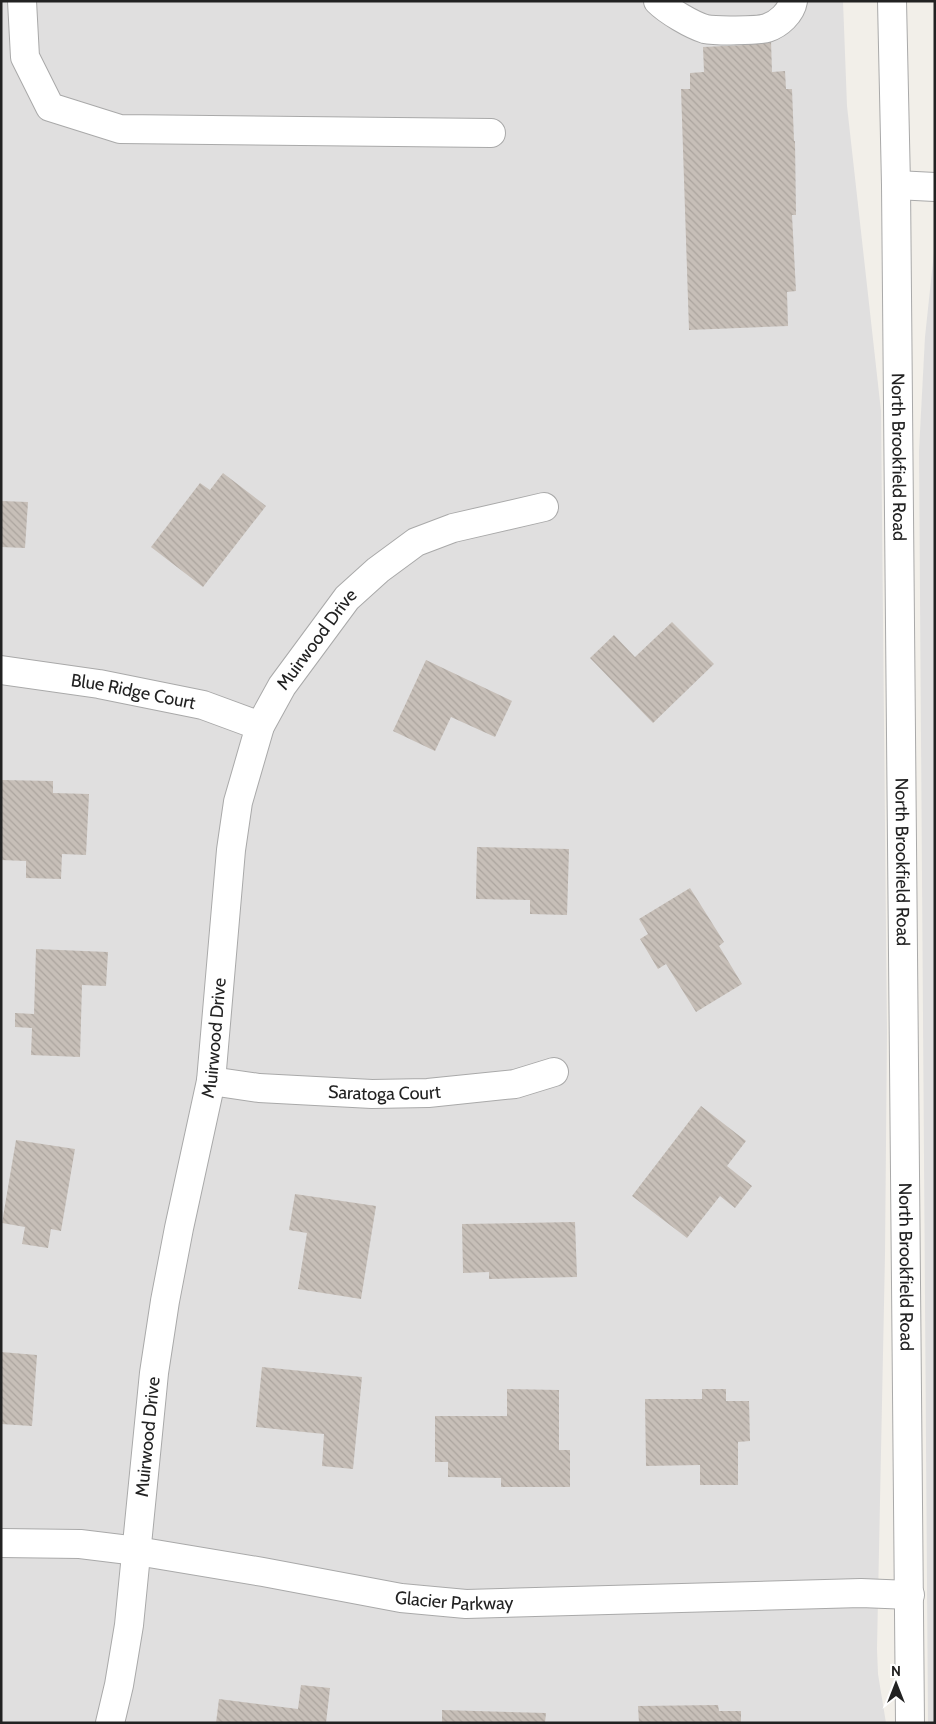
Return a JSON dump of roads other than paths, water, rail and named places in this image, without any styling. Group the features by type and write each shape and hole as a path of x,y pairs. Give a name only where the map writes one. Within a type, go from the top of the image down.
{"street":[{"path":"22,1 25,57 50,107 120,129 491,133"},
{"path":"658,1 684,19 705,29 728,30 767,28 784,18 793,1"},
{"name":"North Brookfield Road","path":"892,1 896,185 910,1723"},
{"path":"896,185 935,187"},
{"name":"Muirwood Drive","path":"110,1723 130,1625 154,1373 165,1302 211,1081 231,850 238,802 260,726 282,686 347,598 378,570 416,542 452,528 544,507"},
{"name":"Blue Ridge Court","path":"1,670 99,684 203,705 260,726"},
{"name":"Saratoga Court","path":"211,1081 259,1088 372,1094 428,1093 515,1084 554,1072"},
{"name":"Glacier Parkway","path":"1,1543 80,1544 137,1550 401,1598 466,1604 861,1594 910,1596"}]}
